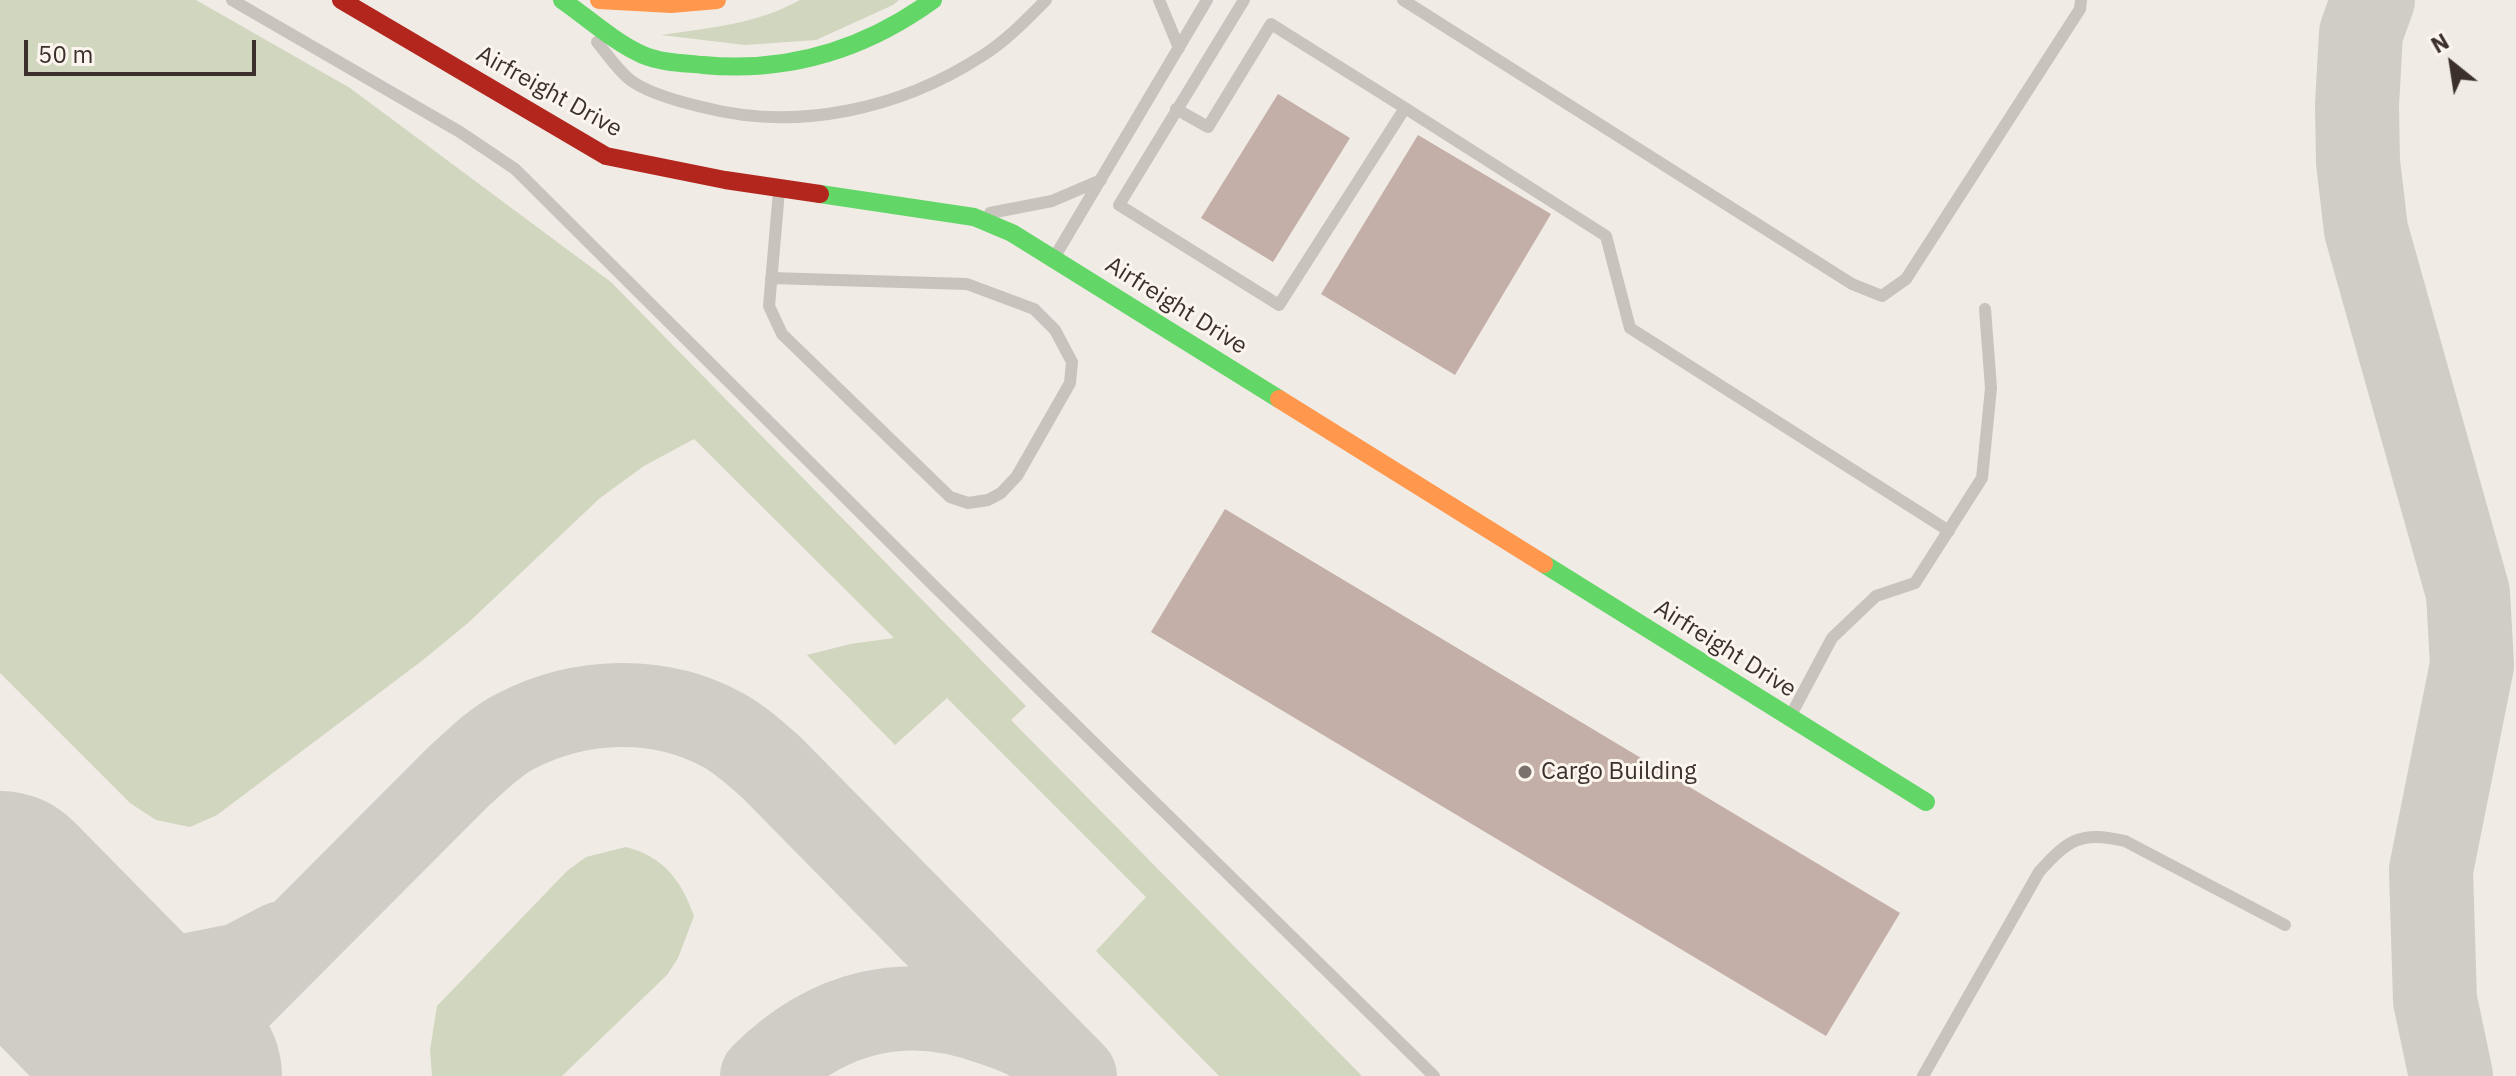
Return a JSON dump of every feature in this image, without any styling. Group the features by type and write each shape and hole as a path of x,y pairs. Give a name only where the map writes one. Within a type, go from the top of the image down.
{"street":[{"name":"Airfreight Drive","path":"341,0 606,156 780,188 974,217 1012,233 1926,802"},
{"path":"562,0 642,54 713,67 769,67 822,58 873,39 933,0"},
{"path":"599,0 671,4 717,0"}],"lane":[{"path":"232,0 460,132 515,169 932,584 1434,1076"},
{"path":"562,0 629,80 676,101 712,110 783,118 843,112 918,90 984,55 1046,0"},
{"path":"1159,0 1179,48"},
{"path":"1054,258 1207,0"},
{"path":"1244,0 1119,205 1279,305 1405,108"},
{"path":"1403,0 1852,284 1882,296 1906,279 2080,9 2081,0"},
{"path":"1176,109 1208,127 1271,24 1606,236 1630,328 1949,531"},
{"path":"974,217 1052,201 1101,180"},
{"path":"771,278 967,284 1002,296 1034,309 1055,330 1072,362 1070,383 1017,476 1001,493 988,500 968,503 950,497 782,334 769,306 771,278 780,188"},
{"path":"1790,717 1832,638 1876,596 1915,583 1982,478 1991,388 1985,309"},
{"path":"1923,1076 2039,872 2057,852 2076,839 2099,835 2125,841 2285,925"}],"green space":[{"path":"0,0 196,0 350,88 611,282 1026,706 1011,720 1362,1076 1219,1076 1096,951 1146,897 947,698 895,745 807,655 850,644 894,638 694,439 644,466 600,498 468,623 217,815 190,827 156,820 130,803 0,673"},
{"path":"800,0 899,0 816,40 745,45 661,35 750,20"},
{"path":"626,847 651,857 669,872 683,891 694,916 678,958 667,975 562,1076 432,1076 430,1050 437,1006 567,871 586,857"}],"building":[{"path":"1278,94 1350,138 1273,262 1201,218"},
{"path":"1418,135 1551,214 1455,375 1321,294"},
{"name":"Cargo Building","path":"1225,509 1900,913 1826,1036 1151,632"}],"taxiway":[{"path":"2373,0 2361,33 2357,105 2358,162 2366,230 2468,593 2472,665 2431,870 2435,1000 2451,1076"},
{"path":"160,1076 458,777 493,746 508,735 541,720 566,712 620,705 673,711 698,719 736,738 772,768 1075,1076"},
{"path":"32,928 66,951 101,968 169,979 240,965 282,943"},
{"path":"762,1076 813,1036 841,1022 869,1013 899,1009 929,1009 961,1014 1009,1029 1033,1041"}],"runway":[{"path":"0,896 177,1076"}],"traffic: fast":[{"path":"562,0 611,37 643,55 673,62 734,67 795,61 852,45 933,0"},
{"path":"820,194 974,217 1012,233 1279,399"},
{"path":"1544,564 1926,802"}],"traffic: slow":[{"path":"599,0 671,4 717,0"},
{"path":"1279,399 1544,564"}],"traffic: jam":[{"path":"341,0 606,156 725,180 820,194"}],"place":[{"name":"Cargo Building","path":"1525,772"}]}
